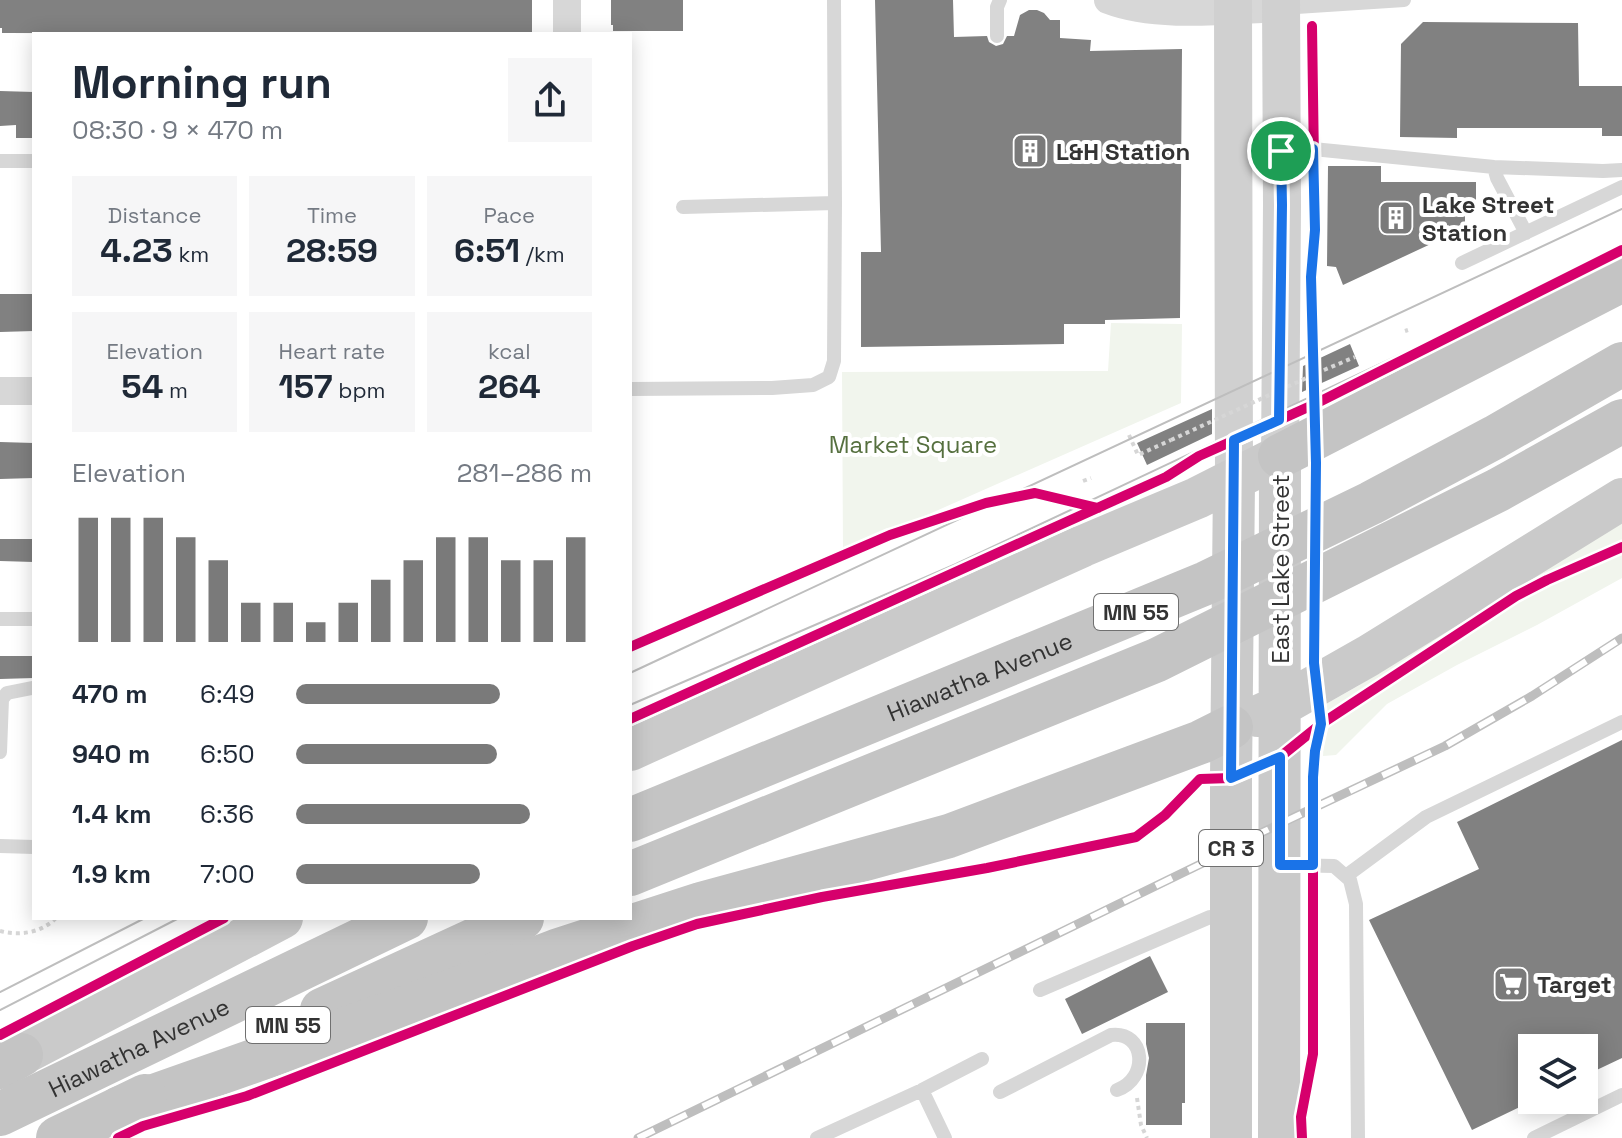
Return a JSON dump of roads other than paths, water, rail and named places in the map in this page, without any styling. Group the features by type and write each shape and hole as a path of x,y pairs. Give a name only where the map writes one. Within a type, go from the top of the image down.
{"highway":[{"path":"1298,446 1622,280"},
{"name":"Hiawatha Avenue","path":"632,819 1206,583 1371,503 1622,364"},
{"name":"MN 55","path":"632,873 1157,660 1485,497 1622,421"},
{"path":"120,1108 441,995 556,951 701,904 949,836 1156,760 1231,727"},
{"name":"Hiawatha Avenue","path":"0,1114 402,920"},
{"name":"Hiawatha Avenue","path":"58,1138 289,1025 518,920"}],"main road":[{"name":"East Lake Street","path":"1279,1138 1280,706 1298,446 1282,220 1281,4"},
{"name":"East Lake Street","path":"1231,1138 1234,481 1232,5"},
{"path":"632,749 1234,481 1298,446"},
{"path":"1231,727 1280,706 1368,656 1622,499"},
{"path":"7,1061 278,920"}],"street":[{"path":"567,0 567,32"},
{"path":"1108,0 1152,10 1281,4"},
{"path":"0,391 32,391"}],"lane":[{"path":"632,389 772,388 813,385 829,377 834,361 834,0"},
{"path":"997,36 997,7 1000,0"},
{"path":"1281,4 1404,0"},
{"path":"1281,151 1313,149 1494,167 1622,170"},
{"path":"0,161 32,161"},
{"path":"1494,167 1526,233"},
{"path":"1462,263 1622,187"},
{"path":"683,207 835,203"},
{"path":"0,619 32,619"},
{"path":"0,752 2,699 7,693 32,688"},
{"path":"1346,876 1426,817 1622,722"},
{"path":"0,846 32,847"},
{"path":"1280,865 1334,866 1350,880 1356,904 1358,1138"},
{"path":"1040,990 1210,917 1231,917"},
{"path":"1000,1092 1111,1035 1121,1034 1130,1038 1135,1045 1139,1065 1137,1076 1131,1083 1117,1090"},
{"path":"817,1138 982,1059"},
{"path":"922,1090 945,1138"},
{"path":"1534,1138 1622,1095"}],"tram line":[{"path":"632,672 1622,209"},
{"path":"632,704 956,564 1412,349 1622,244"},
{"path":"0,992 141,920"},
{"path":"0,1010 175,920"}],"railway":[{"path":"638,1138 1231,847 1445,746 1532,696 1622,638"}],"place":[{"name":"L&H Station","path":"1030,151"},
{"name":"Lake Street Station","path":"1396,218"},
{"name":"Target","path":"1511,984"}],"park label":[{"name":"Market Square","path":"913,444"}]}
